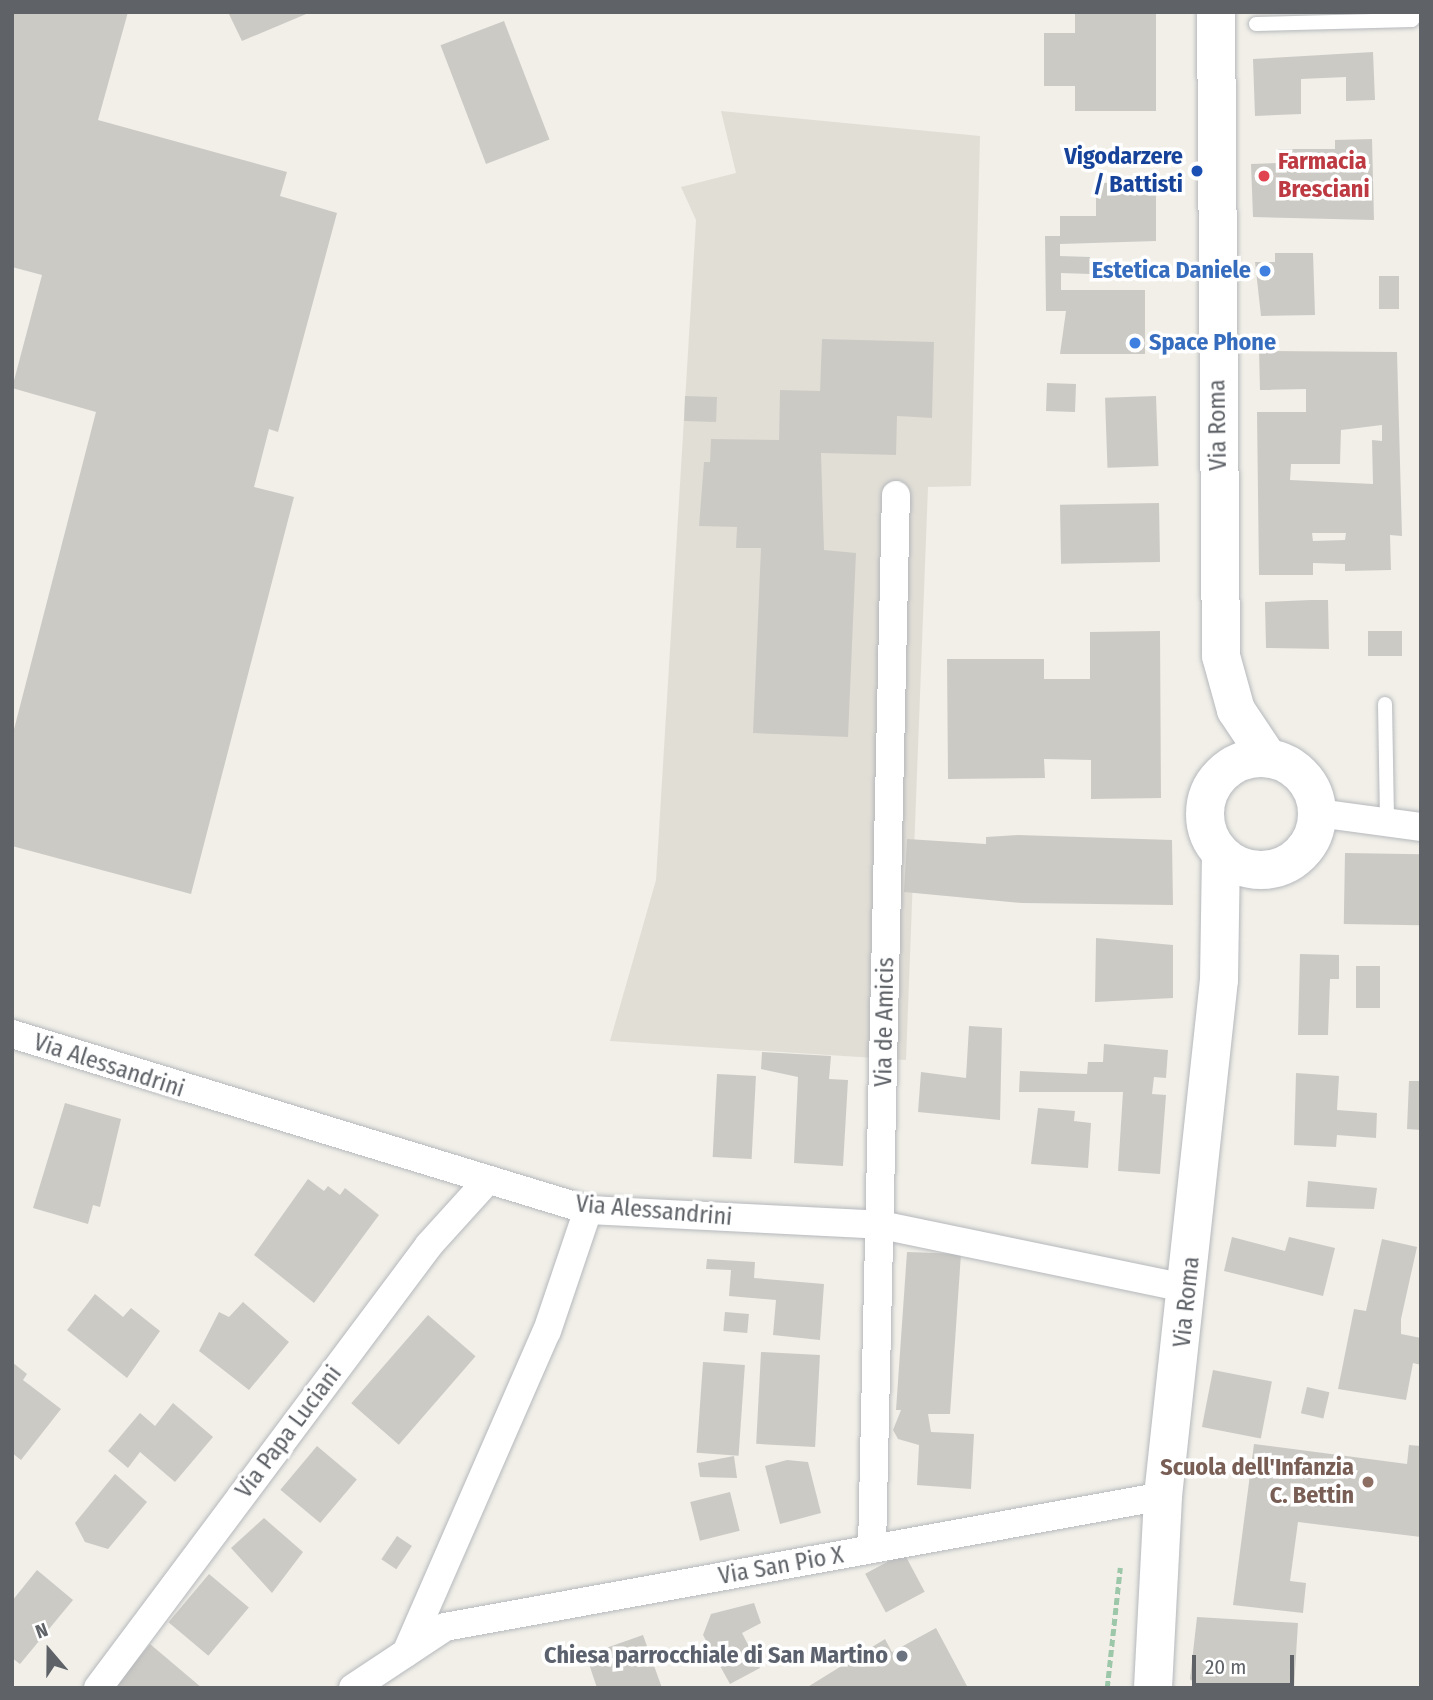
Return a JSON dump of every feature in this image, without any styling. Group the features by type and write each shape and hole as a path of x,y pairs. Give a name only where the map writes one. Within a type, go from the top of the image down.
{"main road":[{"name":"Via Roma","path":"1216,12 1221,656 1236,710 1268,758 1297,771 1318,814"},
{"name":"Via Roma","path":"1153,1688 1149,1667 1163,1496 1189,1290 1223,915 1221,854 1210,838 1206,801 1227,769 1236,710"},
{"path":"1227,769 1268,758"},
{"path":"1221,854 1261,871 1279,868 1307,847 1318,814"},
{"path":"1223,915 1261,871"}],"street":[{"name":"Via de Amicis","path":"872,1549 896,495"},
{"path":"1318,814 1421,827"},
{"name":"Via Alessandrini","path":"12,1034 588,1210 881,1225 1189,1290"},
{"name":"Via Papa Luciani","path":"97,1688 429,1245 487,1181"},
{"path":"406,1653 547,1331 588,1210"},
{"name":"Via San Pio X","path":"353,1688 445,1627 1163,1496"}],"lane":[{"path":"1256,23 1412,20 1419,12"},
{"path":"1385,704 1387,824"}],"path":[{"path":"1107,1688 1121,1558"}],"shaded area":[{"path":"721,111 980,136 971,486 928,487 906,1060 610,1041 656,880 696,220 681,187 736,173"}],"building":[{"path":"12,12 128,12 98,120 287,172 280,196 337,213 278,432 269,429 254,487 294,497 191,894 12,846 12,737 96,412 12,388 42,275 12,267"},
{"path":"228,12 311,12 242,41"},
{"path":"1075,12 1156,12 1156,111 1075,111 1075,86 1044,86 1044,33 1075,33"},
{"path":"504,21 550,140 486,164 441,45"},
{"path":"1373,52 1375,100 1346,101 1346,77 1301,79 1301,114 1255,116 1253,59"},
{"path":"1372,139 1374,220 1253,217 1251,164 1278,163 1278,149 1335,149 1335,140"},
{"path":"1156,182 1156,241 1060,244 1060,256 1090,257 1090,274 1061,273 1061,290 1145,290 1145,354 1060,354 1066,311 1046,311 1045,236 1060,236 1060,216 1096,216 1096,183"},
{"path":"1275,253 1313,253 1315,315 1261,316 1255,262 1275,262"},
{"path":"1379,276 1399,276 1399,309 1379,309"},
{"path":"822,339 934,342 932,418 897,416 896,455 821,453 824,550 856,553 848,737 753,733 761,548 736,548 737,527 699,526 704,462 710,462 711,439 779,440 780,390 820,391"},
{"path":"1259,351 1397,352 1402,536 1390,535 1391,570 1345,571 1345,564 1313,563 1313,575 1259,575 1257,412 1306,412 1306,389 1260,390","holes":["1382,425 1382,441 1372,440 1373,484 1290,480 1291,464 1340,464 1341,430","1312,533 1346,533 1345,540 1313,541"]},
{"path":"1047,383 1076,384 1075,412 1046,411"},
{"path":"685,396 717,397 716,422 684,421"},
{"path":"1156,396 1158,466 1107,468 1105,398"},
{"path":"1159,503 1160,562 1061,564 1060,505"},
{"path":"1328,600 1329,649 1266,648 1265,602"},
{"path":"1160,631 1161,798 1091,799 1091,760 1044,759 1045,778 948,779 947,659 1044,659 1044,679 1090,679 1090,632"},
{"path":"1368,631 1402,631 1402,656 1368,656"},
{"path":"1018,835 1172,840 1173,905 1022,903 904,892 907,839 986,844 986,837"},
{"path":"1345,853 1421,854 1420,925 1344,924"},
{"path":"1096,938 1173,945 1173,998 1095,1002"},
{"path":"1300,954 1339,955 1339,979 1330,979 1328,1035 1298,1035"},
{"path":"1356,966 1380,966 1380,1008 1356,1008"},
{"path":"969,1026 1002,1028 1000,1120 918,1112 921,1072 966,1078"},
{"path":"1104,1044 1168,1050 1166,1078 1154,1077 1152,1094 1166,1095 1160,1174 1118,1171 1123,1092 1019,1092 1020,1071 1087,1074 1088,1062 1103,1062"},
{"path":"762,1052 831,1056 829,1079 848,1080 843,1166 794,1163 798,1077 761,1069"},
{"path":"1296,1073 1339,1076 1337,1110 1377,1113 1376,1138 1337,1135 1336,1147 1294,1145"},
{"path":"717,1074 756,1076 752,1159 713,1157"},
{"path":"1409,1081 1421,1081 1421,1130 1407,1129"},
{"path":"65,1103 121,1119 100,1207 93,1205 88,1224 33,1208"},
{"path":"1038,1108 1075,1111 1074,1121 1091,1123 1088,1168 1031,1164"},
{"path":"308,1179 324,1191 328,1186 340,1195 345,1188 379,1215 314,1303 254,1255"},
{"path":"1308,1181 1377,1188 1374,1209 1306,1207"},
{"path":"1232,1237 1285,1251 1289,1237 1335,1248 1323,1296 1224,1271"},
{"path":"1382,1239 1417,1247 1401,1319 1401,1334 1421,1338 1421,1365 1413,1363 1406,1400 1338,1389 1354,1309 1366,1311"},
{"path":"907,1252 961,1254 950,1414 928,1414 931,1432 974,1434 971,1489 917,1485 919,1445 898,1439 893,1430 901,1410 896,1410"},
{"path":"707,1259 755,1262 754,1278 824,1284 820,1340 773,1335 776,1300 729,1296 731,1270 706,1269"},
{"path":"95,1294 123,1317 131,1308 160,1331 127,1378 67,1330"},
{"path":"243,1302 289,1342 249,1390 199,1351 219,1312 229,1317"},
{"path":"725,1312 749,1314 747,1333 723,1331"},
{"path":"428,1315 476,1356 399,1445 351,1403"},
{"path":"761,1352 820,1355 815,1447 756,1444"},
{"path":"12,1362 27,1374 23,1380 61,1409 21,1460 12,1453"},
{"path":"703,1362 745,1365 739,1456 697,1453"},
{"path":"1213,1370 1272,1381 1261,1438 1202,1427"},
{"path":"1307,1387 1329,1392 1323,1418 1301,1413"},
{"path":"173,1403 213,1437 175,1482 140,1452 128,1468 108,1451 140,1413 155,1426"},
{"path":"1254,1444 1407,1464 1409,1445 1421,1446 1421,1537 1298,1522 1290,1581 1306,1583 1303,1613 1233,1605"},
{"path":"317,1446 357,1479 320,1523 280,1490"},
{"path":"734,1456 737,1478 700,1477 698,1463"},
{"path":"787,1460 808,1462 821,1513 780,1524 765,1466"},
{"path":"115,1474 147,1502 108,1549 85,1542 75,1523"},
{"path":"730,1492 740,1531 700,1541 690,1502"},
{"path":"264,1518 303,1552 272,1593 231,1548"},
{"path":"397,1536 412,1546 396,1569 381,1559"},
{"path":"904,1553 925,1592 886,1613 865,1574"},
{"path":"37,1570 73,1600 20,1664 12,1658 12,1601"},
{"path":"209,1574 249,1607 208,1656 169,1622"},
{"path":"754,1603 761,1623 742,1633 760,1668 730,1684 703,1635 711,1614"},
{"path":"1197,1617 1298,1623 1294,1688 1199,1688 1190,1679"},
{"name":"Chiesa parrocchiale di San Martino","path":"936,1628 968,1688 806,1688 885,1639 892,1652"},
{"path":"643,1635 662,1688 597,1688 586,1655"},
{"path":"150,1644 202,1688 114,1688"}],"place":[{"name":"Vigodarzere / Battisti","path":"1197,171"},
{"name":"Farmacia Bresciani","path":"1264,176"},
{"name":"Estetica Daniele","path":"1265,271"},
{"name":"Space Phone","path":"1135,343"},
{"name":"Scuola dell'Infanzia C. Bettin","path":"1368,1482"},
{"name":"Chiesa parrocchiale di San Martino","path":"902,1656"}]}
